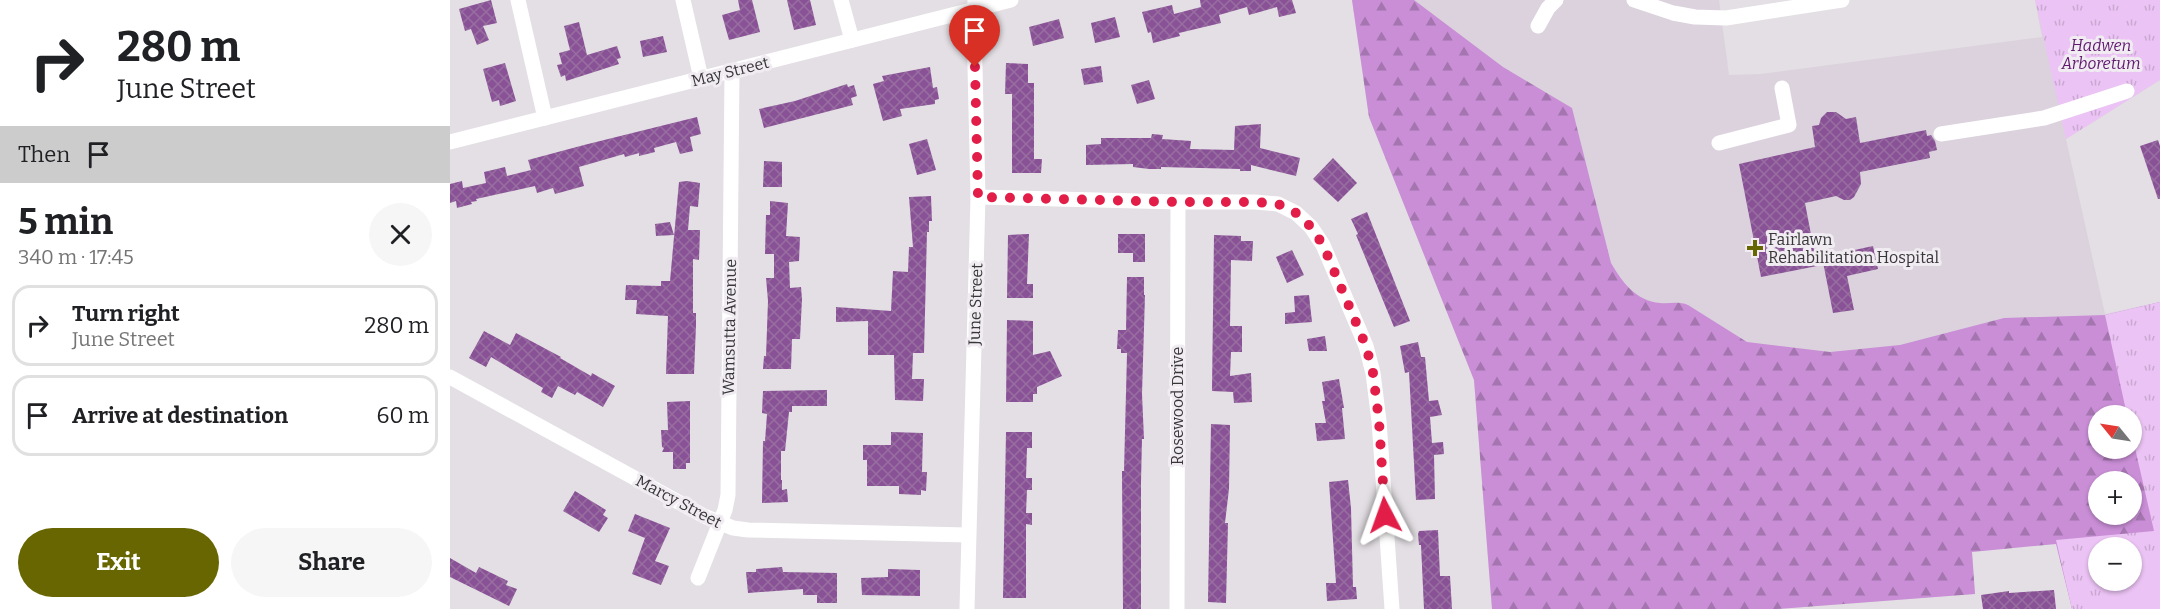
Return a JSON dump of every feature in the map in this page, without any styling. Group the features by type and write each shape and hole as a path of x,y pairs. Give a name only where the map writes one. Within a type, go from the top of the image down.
{"street":[{"path":"518,0 545,118"},
{"path":"683,0 701,78"},
{"path":"841,0 852,40"},
{"name":"May Street","path":"450,142 852,40 974,5 1011,0"},
{"path":"1538,26 1548,8 1556,0"},
{"path":"1634,0 1695,17 1726,18 1842,0"},
{"name":"June Street","path":"968,609 968,534 978,197 974,5"},
{"name":"Wamsutta Avenue","path":"698,578 725,510 729,486 732,71"},
{"path":"1719,143 1789,124 1782,88"},
{"path":"1941,134 2044,118 2127,91"},
{"path":"978,197 1278,204 1296,213 1311,227 1323,245 1366,346 1373,373 1379,421 1392,609"},
{"name":"Rosewood Drive","path":"1177,609 1178,202"},
{"name":"Marcy Street","path":"450,377 718,523 748,530 968,534"}],"shaded area":[{"name":"Fairlawn Rehabilitation Hospital","path":"1352,0 1719,0 1729,75 1761,74 2042,37 2035,0 2160,0 2160,80 2066,139 2105,314 2160,302 2160,609 2072,609 2056,540 1972,552 1975,594 1777,609 1492,609 1474,380 1369,117"}],"green space":[{"path":"1352,0 1414,0 1503,67 1572,108 1611,263 1620,277 1644,299 1688,305 1747,342 1830,352 1900,345 2004,318 2105,315 2160,302 2160,544 2142,547 2142,537 2088,537 2088,591 2072,609 2056,544 1972,552 1975,594 1777,609 1492,609 1474,380 1369,117"},
{"name":"Hadwen Arboretum","path":"2035,0 2160,0 2160,80 2066,139"},
{"path":"2160,302 2160,609 2072,609 2056,540 2088,537 2088,591 2142,591 2142,537 2089,537 2154,531 2138,459 2142,459 2142,405 2125,405 2105,315"},
{"path":"2160,549 2160,609 2104,609 2101,606 2104,591 2142,591 2142,559"}],"building":[{"path":"491,0 497,23 483,26 489,40 477,45 471,29 465,31 459,9"},
{"path":"738,0 752,0 760,32 729,40 722,15 740,10"},
{"path":"787,0 810,0 816,25 794,30"},
{"path":"1200,0 1292,0 1296,13 1279,17 1277,7 1249,15 1247,7 1219,15 1221,23 1179,33 1180,36 1153,43 1142,12 1172,5 1174,14 1201,7"},
{"path":"1115,17 1120,37 1095,43 1091,23"},
{"path":"1059,19 1064,38 1033,46 1029,27"},
{"path":"579,22 587,55 617,46 621,58 617,59 619,64 566,81 565,75 561,77 557,65 562,64 559,53 570,50 564,26"},
{"path":"663,36 667,52 643,57 640,41"},
{"path":"505,63 516,101 500,106 499,100 492,102 483,69"},
{"path":"1006,63 1028,64 1028,83 1034,83 1034,159 1042,159 1041,173 1012,173 1012,94 1005,94"},
{"path":"1101,66 1103,82 1084,85 1081,69"},
{"path":"930,67 933,88 937,87 939,99 935,100 935,104 900,109 902,116 883,121 873,84 884,81 882,76"},
{"path":"1149,80 1155,99 1137,104 1131,85"},
{"path":"847,84 848,87 854,85 857,96 851,98 853,105 764,128 759,109 795,101"},
{"path":"1827,112 1836,112 1846,119 1856,117 1860,143 1926,130 1927,136 1931,135 1935,141 1937,150 1929,152 1930,158 1860,172 1861,184 1850,200 1836,196 1805,203 1817,266 1761,277 1739,164 1815,147 1812,126 1819,125 1821,118"},
{"path":"697,117 701,134 690,137 693,151 680,154 676,142 654,148 655,152 625,157 624,154 579,167 584,186 555,194 553,188 537,193 535,186 476,199 477,201 471,202 472,204 457,208 456,201 450,203 450,184 462,181 463,188 486,183 484,172 505,167 507,176 531,170 528,160"},
{"path":"1261,124 1260,148 1300,158 1296,176 1251,165 1251,171 1240,171 1240,169 1161,167 1161,169 1149,169 1133,167 1133,164 1086,165 1086,145 1101,144 1101,138 1151,138 1152,134 1163,135 1162,139 1191,141 1190,149 1234,150 1235,126"},
{"path":"927,139 936,170 917,175 909,144"},
{"path":"2158,140 2160,199 2158,199 2140,146"},
{"path":"1333,158 1357,183 1338,202 1313,179"},
{"path":"764,161 782,162 782,187 763,187"},
{"path":"679,182 700,183 698,207 690,206 688,230 700,230 699,260 693,259 693,313 696,313 694,374 666,374 668,316 636,314 637,300 625,300 626,285 661,286 661,281 670,281"},
{"path":"931,196 932,221 929,221 929,232 927,232 924,353 913,353 912,379 924,379 923,401 895,400 894,355 868,355 868,321 836,322 836,307 891,311 893,271 908,272 909,247 913,247 909,197"},
{"path":"770,201 788,203 786,236 800,237 799,261 789,262 790,288 801,287 802,299 800,339 792,339 791,369 763,369 764,356 766,356 768,301 766,278 774,278 774,254 765,254 766,215 770,215"},
{"path":"1367,212 1410,321 1394,327 1351,219"},
{"path":"670,222 674,235 656,236 655,224"},
{"path":"1029,234 1027,284 1033,284 1033,298 1007,298 1008,235"},
{"path":"1118,234 1145,234 1145,262 1133,262 1133,253 1118,253"},
{"path":"1214,235 1241,236 1241,241 1253,241 1252,261 1231,260 1230,326 1242,326 1242,352 1231,352 1230,376 1251,373 1252,402 1234,403 1233,392 1212,391"},
{"path":"1873,246 1878,269 1847,276 1854,310 1833,313 1822,257"},
{"path":"1292,250 1304,275 1287,283 1276,257"},
{"path":"1127,277 1144,277 1145,295 1141,609 1123,609 1122,471 1124,471 1127,353 1121,353 1121,349 1117,349 1118,330 1126,330"},
{"path":"1309,295 1312,322 1285,324 1285,313 1295,312 1294,296"},
{"path":"1007,320 1033,321 1033,355 1050,351 1062,376 1037,387 1037,394 1033,394 1033,402 1006,402"},
{"path":"484,331 510,345 516,333 591,376 592,373 615,386 603,407 577,392 575,395 558,386 552,398 541,392 543,388 491,357 486,367 469,358"},
{"path":"1325,336 1327,351 1309,351 1307,339"},
{"path":"1418,342 1421,357 1425,357 1429,401 1438,400 1442,415 1430,417 1432,443 1443,442 1444,454 1434,455 1435,499 1416,500 1409,372 1405,373 1400,346"},
{"path":"1339,379 1344,408 1342,408 1345,439 1317,441 1315,423 1326,423 1322,401 1325,401 1322,382"},
{"path":"827,390 827,406 792,406 792,412 789,412 785,451 781,451 782,490 787,489 788,502 762,503 763,441 765,441 767,414 762,413 763,391"},
{"path":"690,401 690,463 686,463 686,469 673,469 673,452 662,452 664,448 662,447 661,430 668,430 667,402"},
{"path":"1211,424 1230,425 1229,489 1225,523 1228,523 1226,603 1208,602"},
{"path":"891,432 923,433 922,472 927,472 926,491 921,490 921,495 899,494 899,486 867,486 867,460 863,460 863,445 891,445"},
{"path":"1006,432 1032,432 1032,448 1027,448 1026,478 1032,478 1032,490 1027,490 1026,513 1032,513 1032,525 1026,524 1026,598 1003,598"},
{"path":"1348,480 1353,587 1356,587 1357,599 1327,601 1326,583 1336,583 1329,482"},
{"path":"575,491 606,510 603,515 608,518 599,532 563,511"},
{"path":"635,514 670,528 655,561 669,566 661,585 632,574 645,538 628,531"},
{"path":"1438,530 1440,576 1450,576 1452,609 1424,609 1421,545 1419,545 1418,534 1419,531"},
{"path":"450,558 476,573 479,567 508,581 506,585 517,589 509,606 450,577"},
{"path":"782,567 783,572 837,573 837,603 817,603 817,595 803,595 803,589 748,593 746,572"},
{"path":"888,569 920,570 920,596 862,595 861,578 888,577"},
{"path":"2054,590 2056,609 1983,609 1981,595 2009,591 2009,593"}],"place":[{"name":"Fairlawn Rehabilitation Hospital","path":"1755,248"}],"route":[{"path":"975,67 978,197 1278,204 1296,213 1311,227 1323,245 1366,346 1373,373 1379,421 1385,515"}]}
